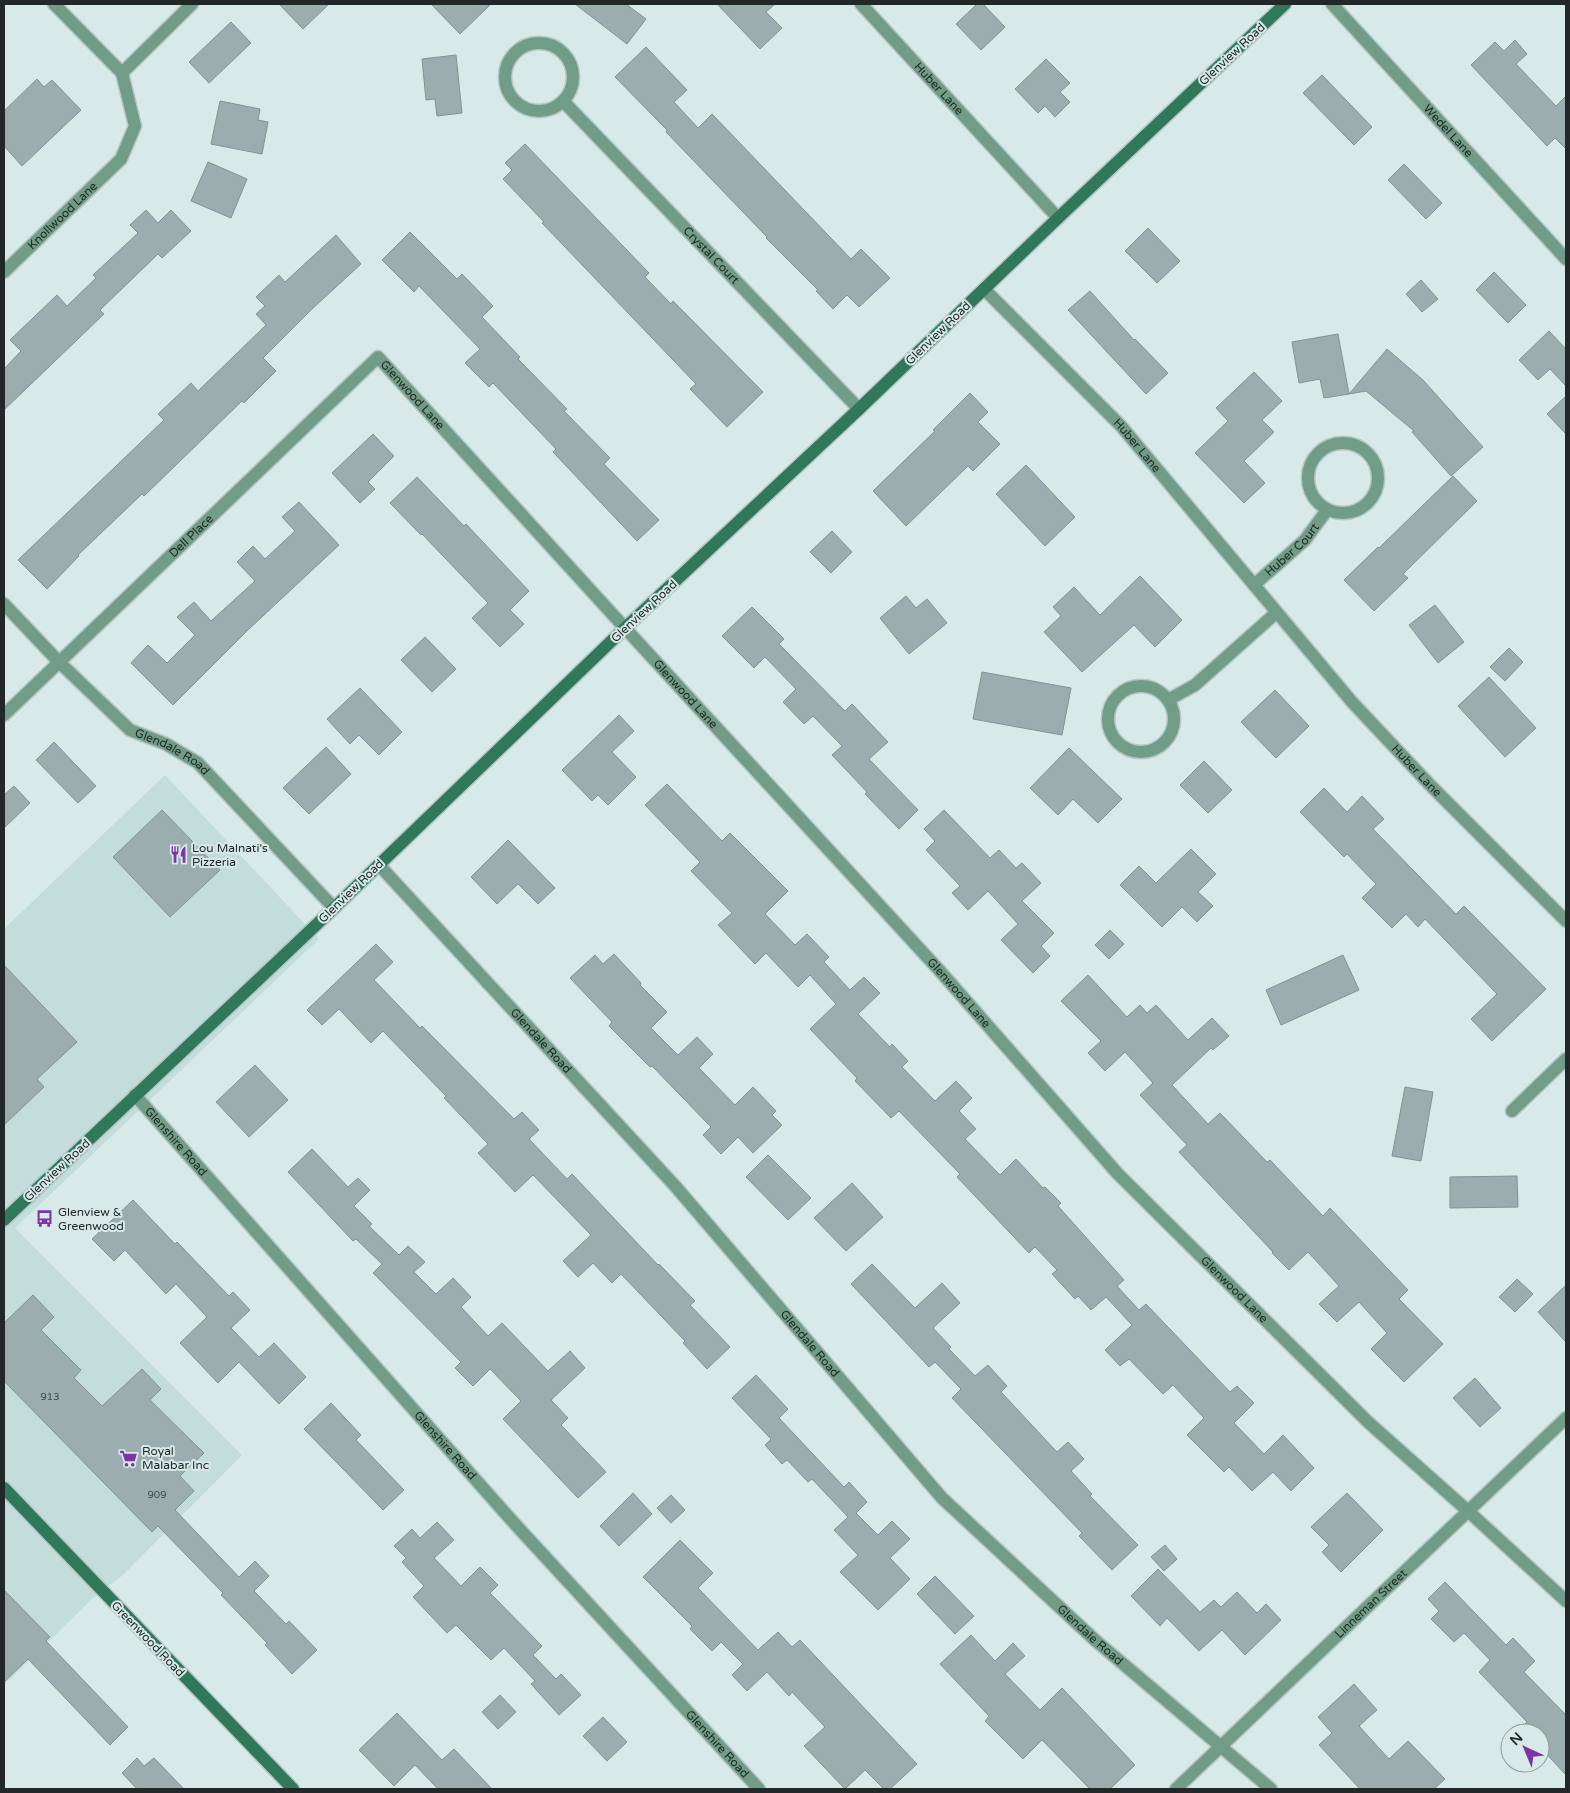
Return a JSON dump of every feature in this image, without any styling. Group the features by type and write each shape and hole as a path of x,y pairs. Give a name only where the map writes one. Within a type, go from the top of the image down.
{"main road":[{"name":"Glenview Road","path":"4,1220 334,908 625,628 859,410 1058,218 1285,4"},
{"name":"Greenwood Road","path":"4,1488 292,1789"}],"street":[{"path":"54,4 122,73 192,4"},
{"name":"Huber Lane","path":"861,4 1058,218"},
{"name":"Wedel Lane","path":"1332,4 1566,259"},
{"path":"534,43 554,46 563,52 571,66 573,82 569,93 563,101 554,108 542,111 531,110 520,105 512,97 506,86 505,74 508,63 514,53 523,46 534,43"},
{"name":"Knollwood Lane","path":"4,272 121,159 135,126 122,73"},
{"name":"Crystal Court","path":"563,101 859,410"},
{"name":"Huber Lane","path":"984,289 1121,426 1352,702 1431,786 1566,921"},
{"name":"Glenwood Lane","path":"378,357 939,970 1118,1174 1368,1422 1566,1601"},
{"name":"Dell Place","path":"4,714 378,357"},
{"name":"Huber Court","path":"1349,443 1359,446 1369,454 1376,464 1378,476 1377,488 1374,494 1362,508 1351,513 1339,514 1327,510 1317,503 1310,493 1308,476 1312,461 1318,452 1333,444 1349,443"},
{"name":"Huber Court","path":"1254,585 1305,540 1327,510"},
{"name":"Glendale Road","path":"4,604 59,662 130,730 166,744 198,763 334,908"},
{"path":"1168,700 1195,685 1276,612"},
{"path":"1149,687 1160,692 1168,700 1174,722 1171,732 1164,742 1155,749 1144,752 1133,751 1124,747 1110,732 1108,721 1113,701 1129,688 1149,687"},
{"name":"Glendale Road","path":"379,865 676,1187 942,1498 1096,1641 1271,1789"},
{"path":"1512,1111 1566,1059"},
{"name":"Glenshire Road","path":"135,1095 514,1523 759,1789"},
{"name":"Linneman Street","path":"1176,1789 1566,1418"}],"shaded area":[{"path":"165,775 319,939 15,1228 242,1455 123,1575 92,1599 4,1685 4,929"}],"building":[{"path":"279,4 329,4 303,29"},
{"path":"431,4 491,4 460,34"},
{"path":"575,4 626,4 646,19 627,44"},
{"path":"717,4 775,4 766,12 782,28 760,49"},
{"path":"977,4 983,4 1005,27 981,50 956,24"},
{"path":"231,22 251,43 209,83 189,62"},
{"path":"1515,40 1527,54 1516,64 1556,106 1566,96 1566,149 1555,138 1547,146 1471,65 1495,42 1504,51"},
{"path":"646,47 687,90 674,102 698,128 712,114 851,259 861,249 890,278 859,307 847,295 833,309 816,291 818,290 766,238 666,132 667,130 615,77"},
{"path":"456,55 462,113 437,116 435,99 426,100 422,59"},
{"path":"1046,59 1070,83 1060,92 1070,102 1055,117 1045,106 1038,113 1015,89"},
{"path":"1322,75 1372,127 1354,145 1303,93"},
{"path":"37,79 44,87 52,80 81,110 22,166 4,146 4,111"},
{"path":"220,101 260,109 258,120 268,122 262,154 211,144"},
{"path":"525,144 649,273 645,277 671,304 673,301 763,392 727,427 690,389 696,384 542,223 544,222 503,179 512,170 505,163"},
{"path":"208,162 247,179 231,218 191,201"},
{"path":"1404,164 1442,203 1426,219 1388,180"},
{"path":"146,210 158,223 171,210 191,231 162,258 158,254 100,310 104,314 4,410 4,369 21,351 10,340 57,295 67,306 96,278 93,275 138,233 130,225"},
{"path":"1148,228 1180,261 1157,283 1125,251"},
{"path":"410,232 457,279 462,274 493,306 482,317 520,357 518,359 567,409 564,411 610,458 604,464 659,520 637,541 553,452 556,449 493,383 489,387 465,363 480,349 419,286 414,292 382,260"},
{"path":"336,235 361,264 263,358 276,371 244,403 242,401 144,496 142,494 78,555 47,589 18,560 164,420 158,414 191,383 198,391 266,325 256,314 265,306 256,297 279,275 285,282"},
{"path":"1494,272 1526,305 1508,323 1476,290"},
{"path":"1421,280 1438,299 1422,312 1406,294"},
{"path":"1090,291 1134,340 1168,373 1146,394 1068,310"},
{"path":"1549,331 1566,349 1566,386 1550,369 1538,380 1519,360"},
{"path":"1338,334 1349,394 1324,398 1320,379 1299,383 1292,342"},
{"path":"1387,349 1423,380 1483,447 1451,476 1412,432 1414,431 1366,391 1349,394"},
{"path":"1254,372 1282,401 1262,420 1274,432 1244,461 1265,483 1244,503 1195,453 1228,421 1216,408"},
{"path":"970,393 988,412 978,422 1000,444 973,471 968,466 906,526 873,491 935,431 933,430"},
{"path":"1566,396 1566,434 1547,414"},
{"path":"373,434 394,456 368,482 375,489 360,503 332,473"},
{"path":"1026,465 1075,517 1045,546 996,494"},
{"path":"1453,476 1477,501 1403,574 1408,578 1374,611 1344,580"},
{"path":"417,477 464,526 466,524 529,591 510,610 524,624 500,647 472,618 488,603 390,503"},
{"path":"299,502 339,545 249,629 173,705 131,663 148,645 167,663 195,635 177,617 194,602 211,621 255,581 237,562 253,546 265,559 295,531 282,517"},
{"path":"832,531 852,552 831,573 810,552"},
{"path":"1140,576 1182,620 1155,647 1134,625 1082,672 1044,632 1061,616 1053,607 1074,587 1100,615"},
{"path":"906,596 916,608 927,599 947,623 909,654 880,618"},
{"path":"1435,605 1464,642 1438,663 1409,625"},
{"path":"752,607 784,639 779,644 845,711 852,704 888,742 869,759 918,810 899,829 865,794 867,792 832,755 842,746 813,716 804,724 783,702 796,689 765,657 754,668 722,636"},
{"path":"425,637 456,669 432,692 401,660"},
{"path":"1509,648 1523,662 1505,681 1490,667"},
{"path":"982,672 1071,688 1062,735 973,719"},
{"path":"1489,677 1536,728 1505,757 1458,706"},
{"path":"360,688 402,732 379,755 359,735 350,744 327,719"},
{"path":"1275,690 1309,726 1276,758 1241,722"},
{"path":"619,715 634,731 612,752 636,777 608,805 598,795 592,801 562,770"},
{"path":"54,742 96,786 78,803 36,760"},
{"path":"326,747 351,774 309,814 283,788"},
{"path":"1069,748 1122,799 1098,823 1073,799 1058,815 1030,788"},
{"path":"1204,761 1232,790 1208,813 1180,785"},
{"path":"667,784 722,841 730,833 788,891 765,914 795,945 807,934 829,957 824,962 850,990 864,977 880,993 858,1014 890,1047 892,1044 908,1061 902,1067 935,1101 956,1081 972,1098 959,1111 976,1129 965,1139 1000,1175 1016,1159 1043,1188 1045,1187 1061,1203 1058,1206 1124,1280 1117,1286 1139,1310 1146,1304 1230,1392 1237,1386 1254,1403 1234,1423 1264,1454 1283,1435 1314,1468 1291,1491 1273,1472 1252,1491 1229,1467 1224,1472 1187,1435 1204,1418 1173,1385 1163,1394 1129,1359 1120,1366 1105,1350 1132,1325 1106,1297 1091,1310 1078,1296 1075,1299 1052,1274 1057,1270 1035,1247 1029,1253 957,1177 960,1174 899,1111 891,1118 855,1081 857,1078 810,1029 836,1004 810,975 798,987 766,953 755,964 718,925 732,913 691,871 700,862 645,805"},
{"path":"14,786 30,803 4,828 4,795"},
{"path":"1324,788 1347,812 1362,796 1384,819 1373,829 1456,914 1464,906 1546,989 1492,1041 1471,1019 1497,994 1425,919 1418,927 1406,914 1392,928 1362,898 1376,884 1347,854 1344,857 1300,812"},
{"path":"162,810 220,870 170,917 113,857"},
{"path":"944,810 990,858 999,850 1016,868 1022,863 1041,883 1022,901 1054,933 1041,946 1050,956 1033,973 1001,940 1018,924 988,891 968,910 952,893 960,886 926,850 935,841 924,829"},
{"path":"508,840 555,888 538,904 518,884 497,904 471,877"},
{"path":"1191,849 1216,874 1198,892 1213,906 1197,922 1182,907 1162,927 1120,885 1139,866 1156,883"},
{"path":"1110,930 1124,944 1109,959 1095,945"},
{"path":"376,944 393,962 374,980 420,1028 422,1026 514,1119 522,1112 539,1130 529,1139 567,1179 572,1174 658,1265 695,1301 690,1305 730,1347 707,1369 683,1343 685,1341 621,1274 612,1283 593,1263 578,1277 563,1261 591,1235 533,1175 515,1192 478,1153 488,1144 444,1098 446,1096 383,1031 371,1043 339,1009 322,1025 307,1010"},
{"path":"614,954 641,983 640,985 667,1012 651,1028 678,1055 697,1037 713,1054 699,1068 735,1105 753,1087 776,1111 772,1115 782,1125 753,1153 738,1137 721,1154 703,1135 711,1127 652,1066 650,1067 609,1026 612,1022 570,978 595,955 603,964"},
{"path":"1343,955 1359,990 1281,1025 1266,990"},
{"path":"4,965 77,1042 37,1079 44,1087 4,1125"},
{"path":"1088,975 1127,1017 1140,1005 1147,1013 1156,1005 1188,1040 1212,1018 1229,1036 1213,1050 1211,1048 1172,1085 1208,1124 1220,1113 1267,1162 1270,1160 1323,1216 1330,1208 1408,1290 1399,1299 1443,1344 1404,1382 1371,1349 1387,1333 1359,1302 1337,1322 1319,1304 1339,1286 1308,1252 1289,1270 1179,1152 1187,1145 1140,1095 1153,1083 1125,1052 1105,1071 1088,1053 1101,1041 1061,1001"},
{"path":"255,1065 288,1100 249,1137 216,1102"},
{"path":"1405,1087 1433,1092 1421,1161 1392,1156"},
{"path":"312,1149 348,1187 358,1178 370,1190 354,1206 372,1224 369,1226 399,1255 408,1246 425,1262 414,1272 436,1294 453,1278 471,1297 461,1307 488,1336 502,1323 548,1371 570,1351 585,1368 551,1400 568,1418 561,1425 606,1472 578,1498 503,1419 521,1401 490,1369 473,1386 455,1368 461,1362 373,1273 382,1264 356,1239 353,1241 288,1172"},
{"path":"768,1155 811,1198 788,1220 746,1177"},
{"path":"1517,1176 1518,1207 1450,1208 1450,1177"},
{"path":"852,1183 883,1217 846,1251 814,1218"},
{"path":"133,1200 229,1296 233,1292 250,1310 231,1328 259,1357 274,1343 306,1377 279,1404 239,1362 218,1383 180,1343 207,1317 176,1284 166,1294 125,1250 114,1261 92,1239"},
{"path":"872,1264 915,1308 942,1283 960,1303 933,1328 951,1347 949,1349 975,1376 988,1365 1007,1386 1001,1392 1057,1452 1068,1442 1084,1459 1071,1471 1092,1494 1090,1496 1138,1545 1112,1570 1079,1536 1082,1533 952,1398 961,1389 935,1362 929,1367 851,1284"},
{"path":"1517,1279 1533,1294 1515,1312 1499,1297"},
{"path":"1566,1285 1566,1342 1538,1312"},
{"path":"33,1295 54,1317 41,1330 81,1370 74,1378 102,1406 142,1369 161,1389 150,1400 204,1453 180,1476 194,1491 175,1510 239,1577 255,1561 269,1576 254,1591 286,1624 289,1621 317,1650 292,1674 265,1645 267,1643 221,1595 223,1593 158,1526 152,1532 4,1381 4,1323"},
{"path":"756,1375 788,1409 779,1418 844,1487 849,1482 867,1502 856,1513 878,1535 892,1521 910,1539 890,1558 910,1579 878,1610 840,1572 858,1555 834,1530 848,1517 812,1479 808,1482 787,1460 782,1464 765,1445 771,1439 732,1398"},
{"path":"1475,1378 1501,1408 1480,1427 1453,1398"},
{"path":"331,1403 361,1435 356,1440 404,1490 383,1510 304,1429"},
{"path":"633,1493 652,1514 619,1546 600,1526"},
{"path":"1347,1493 1383,1530 1341,1572 1322,1552 1329,1545 1311,1527"},
{"path":"671,1495 685,1510 671,1523 657,1508"},
{"path":"437,1522 454,1540 434,1558 461,1586 480,1567 498,1585 490,1593 542,1646 533,1655 556,1679 561,1674 581,1695 559,1715 531,1684 535,1681 504,1648 491,1660 456,1625 447,1633 413,1597 424,1586 402,1562 406,1558 394,1546 412,1529 420,1538"},
{"path":"680,1540 713,1573 698,1588 758,1650 778,1632 792,1647 800,1640 917,1764 890,1789 884,1789 865,1770 845,1789 804,1746 825,1727 792,1692 789,1696 767,1672 747,1691 732,1675 743,1664 721,1642 712,1651 690,1629 692,1626 643,1577"},
{"path":"1165,1545 1177,1559 1164,1571 1151,1557"},
{"path":"1158,1569 1200,1612 1214,1600 1221,1607 1237,1592 1257,1613 1266,1604 1281,1620 1245,1655 1222,1630 1199,1651 1167,1618 1160,1626 1131,1596"},
{"path":"935,1576 974,1616 955,1634 917,1594"},
{"path":"1445,1582 1506,1645 1513,1638 1535,1661 1524,1672 1566,1715 1566,1775 1550,1758 1550,1723 1526,1723 1479,1672 1490,1660 1464,1633 1454,1642 1431,1619 1439,1611 1428,1599"},
{"path":"4,1590 50,1637 46,1641 128,1727 110,1745 28,1659 4,1682"},
{"path":"971,1635 995,1661 1013,1643 1025,1656 1005,1674 1040,1710 1062,1688 1135,1765 1110,1789 1090,1789 1042,1740 1023,1759 985,1721 989,1716 940,1664"},
{"path":"1354,1684 1377,1710 1359,1726 1389,1759 1408,1741 1445,1779 1434,1789 1360,1789 1319,1745 1332,1733 1318,1717"},
{"path":"500,1695 516,1712 498,1729 482,1712"},
{"path":"397,1713 442,1760 454,1749 492,1789 438,1789 415,1765 394,1786 359,1750"},
{"path":"603,1717 627,1742 607,1761 583,1736"},
{"path":"137,1758 144,1766 154,1758 184,1789 137,1789 122,1773"}],"place":[{"name":"Lou Malnati's Pizzeria","path":"178,855"},
{"name":"Glenview & Greenwood","path":"44,1219"},
{"name":"Royal Malabar Inc","path":"128,1458"}]}
